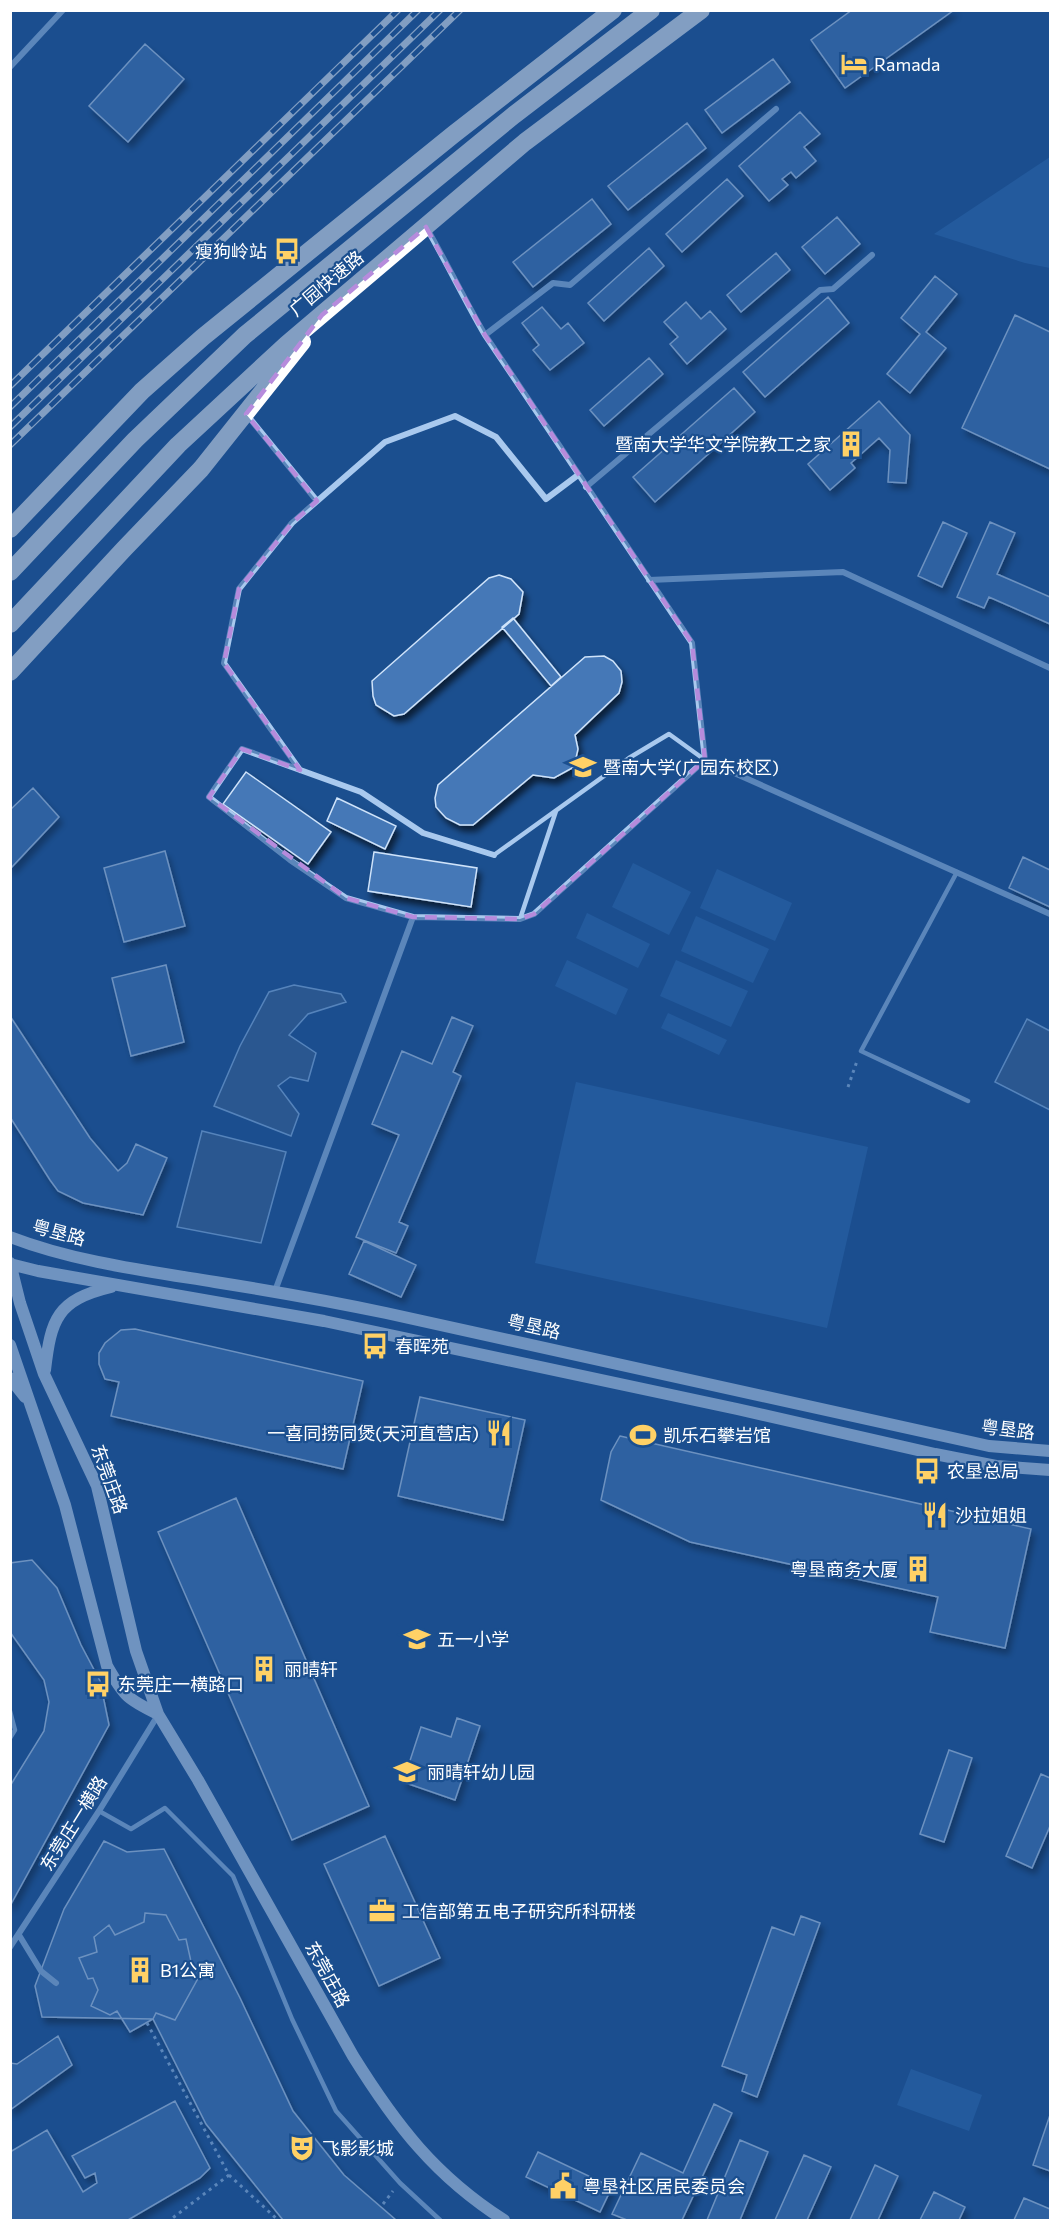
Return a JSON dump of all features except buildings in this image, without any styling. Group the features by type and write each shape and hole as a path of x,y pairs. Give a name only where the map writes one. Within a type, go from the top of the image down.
{"highway":[{"path":"10,529 142,391 203,337 613,10"},
{"name":"广园快速路","path":"10,572 135,440 217,360 275,309 523,108 651,10"},
{"path":"10,672 201,469 322,315 525,142 701,10"},
{"path":"376,227 576,38"},
{"name":"广园快速路","path":"10,624 178,445 239,386 322,315"}],"main road":[{"name":"粤垦路","path":"10,1237 39,1248 128,1267 275,1292 476,1332 989,1446 1050,1450"},
{"name":"粤垦路","path":"11,1264 38,1271 324,1321 726,1406 935,1454 996,1466 1050,1470"},
{"name":"东莞庄路","path":"11,1264 20,1303 44,1374 97,1486 136,1650 158,1714 376,2094 397,2123 446,2177 467,2195 504,2220"},
{"path":"44,1374 50,1334 62,1310 78,1298 96,1290 117,1285"},
{"path":"10,1345 66,1505 107,1666 120,1689 132,1702 158,1714"},
{"path":"10,1378 31,1406"}],"street":[{"path":"10,67 63,10"},
{"path":"485,335 553,283 570,285 776,109"},
{"path":"426,226 447,263 459,291 485,335 692,643 705,760"},
{"path":"586,487 820,290 833,290 872,255"},
{"path":"246,414 317,501"},
{"path":"300,770 224,663 238,590 291,523 385,442 455,416 496,436 546,499 578,475"},
{"path":"649,580 843,572 1050,668"},
{"path":"494,855 423,833 361,792 242,749 209,796 290,860 346,898 413,917 520,919 534,914 705,760"},
{"path":"705,760 1050,914"},
{"path":"275,1292 413,917"},
{"name":"东莞庄一横路","path":"10,1947 99,1811 158,1714"},
{"path":"19,1935 41,1971 57,1983"}],"lane":[{"path":"494,855 629,758 669,734 705,760"},
{"path":"520,919 556,811"},
{"path":"957,872 861,1051 968,1101"},
{"path":"10,1711 15,1730 10,1738"},
{"path":"99,1811 131,1829 165,1808 232,1876 292,2019 336,2111 400,2183 440,2220"}],"path":[{"path":"848,1087 861,1051"},
{"path":"147,2023 229,2175 278,2220"},
{"path":"170,2220 229,2175"}],"highlighted area":[{"path":"426,227 485,335 692,643 705,760 534,914 520,919 413,917 346,898 209,797 242,749 300,770 224,663 239,589 292,523 317,501 246,414 322,315"}],"shaded area":[{"path":"1050,157 1050,268 1025,263 934,234"},
{"path":"633,863 691,892 669,935 612,907"},
{"path":"717,869 792,903 775,941 700,908"},
{"path":"587,913 650,944 638,968 576,938"},
{"path":"696,916 769,949 753,983 681,951"},
{"path":"567,960 628,989 616,1015 555,986"},
{"path":"676,960 748,991 731,1027 660,996"},
{"path":"294,985 341,994 346,1002 308,1014 289,1035 316,1053 308,1081 290,1077 278,1086 299,1114 291,1136 214,1106 240,1046 269,992"},
{"path":"668,1013 727,1040 719,1055 661,1028"},
{"path":"1027,1019 1050,1031 1050,1110 995,1082"},
{"path":"576,1082 868,1147 827,1328 535,1263"},
{"path":"202,1131 286,1152 261,1243 177,1227"},
{"path":"911,2069 982,2095 969,2131 897,2105"}],"railway":[{"path":"10,386 398,10"},
{"path":"10,407 418,10"},
{"path":"10,427 440,10"},
{"path":"10,445 460,10"}],"place":[{"name":"Ramada","path":"854,64"},
{"name":"瘦狗岭站","path":"287,251"},
{"name":"暨南大学华文学院教工之家","path":"851,444"},
{"name":"暨南大学(广园东校区)","path":"583,767"},
{"name":"春晖苑","path":"375,1346"},
{"name":"一喜同捞同煲(天河直营店)","path":"499,1433"},
{"name":"凯乐石攀岩馆","path":"643,1435"},
{"name":"农垦总局","path":"927,1471"},
{"name":"沙拉姐姐","path":"935,1515"},
{"name":"粤垦商务大厦","path":"918,1569"},
{"name":"五一小学","path":"417,1639"},
{"name":"丽晴轩","path":"264,1669"},
{"name":"东莞庄一横路口","path":"98,1684"},
{"name":"丽晴轩幼儿园","path":"407,1772"},
{"name":"工信部第五电子研究所科研楼","path":"382,1911"},
{"name":"B1公寓","path":"140,1970"},
{"name":"飞影影城","path":"302,2148"},
{"name":"粤垦社区居民委员会","path":"563,2186"}]}
